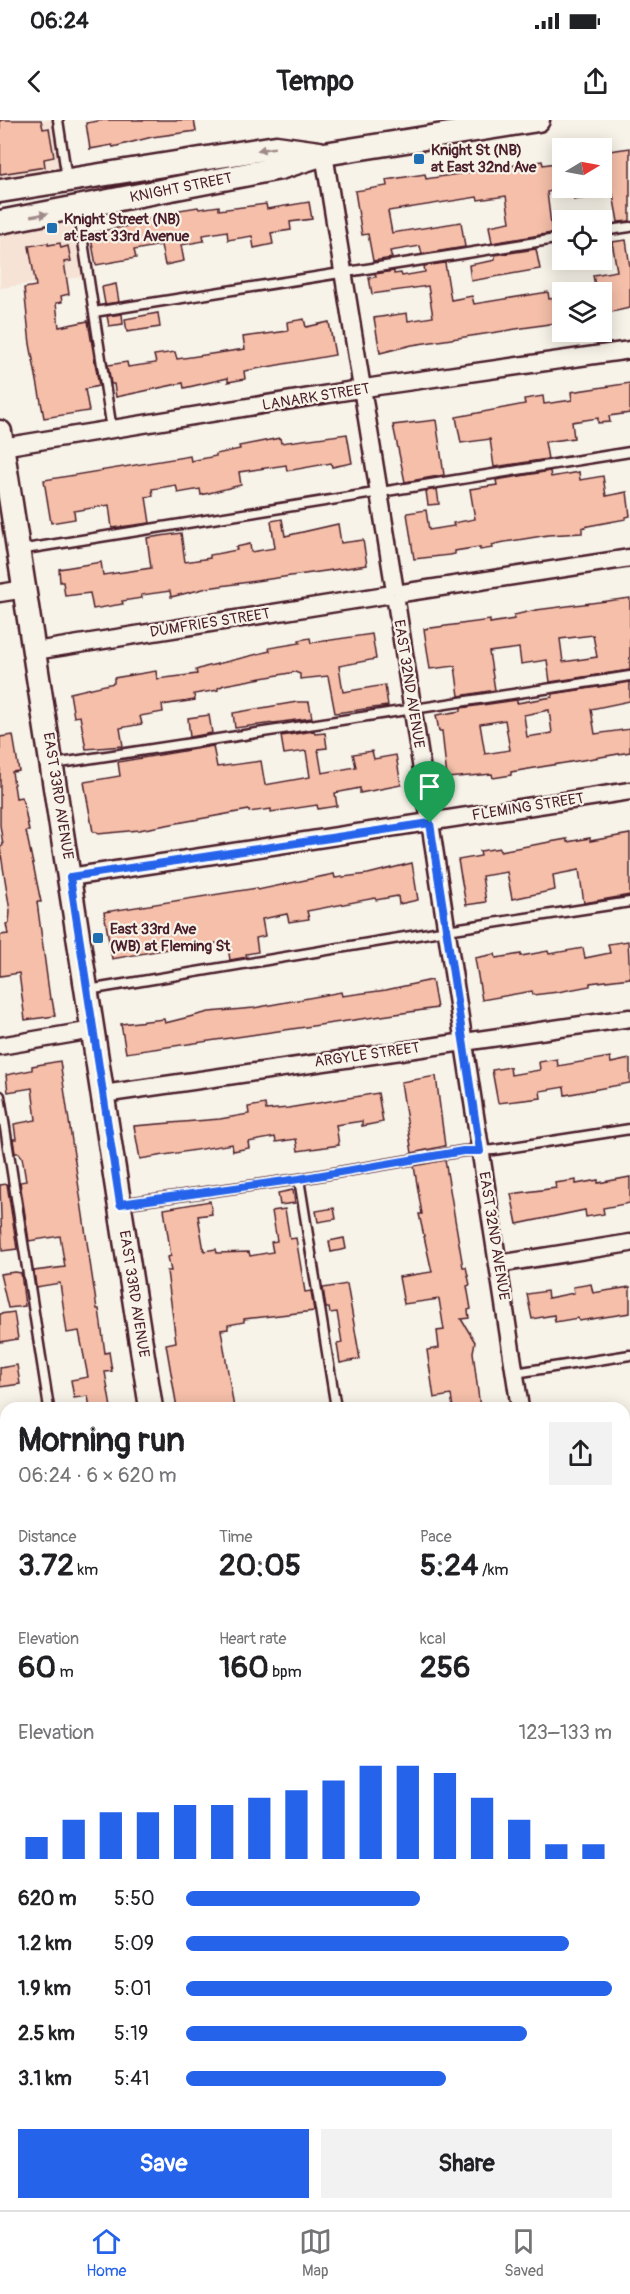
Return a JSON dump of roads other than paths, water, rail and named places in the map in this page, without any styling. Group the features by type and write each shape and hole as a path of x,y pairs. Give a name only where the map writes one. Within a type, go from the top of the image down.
{"street":[{"name":"KNIGHT STREET","path":"0,222 78,209 280,168 324,154 531,120"},
{"name":"KNIGHT STREET","path":"0,191 276,147 324,154"},
{"name":"EAST 32ND AVENUE","path":"324,154 379,490 519,1402"},
{"name":"LANARK STREET","path":"1,440 112,430 363,389 630,350"},
{"name":"EAST 33RD AVENUE","path":"1,440 150,1402"},
{"name":"DUMFRIES STREET","path":"34,651 630,558"},
{"path":"0,593 25,589"},
{"name":"FLEMING STREET","path":"70,877 430,823 630,790"},
{"name":"ARGYLE STREET","path":"103,1094 630,1017"},
{"path":"0,1046 93,1030"},
{"path":"498,1264 630,1243"}],"lane":[{"path":"58,120 68,181"},
{"path":"78,209 112,430"},
{"path":"612,230 630,227"},
{"path":"94,312 552,240"},
{"path":"18,550 379,490 630,452"},
{"path":"53,764 630,676"},
{"path":"87,990 630,902"},
{"path":"0,1096 48,1402"},
{"path":"120,1204 299,1179 463,1151 480,1151 630,1129"},
{"path":"299,1179 335,1402"},
{"path":"515,1373 630,1355"}],"place":[{"name":"Knight St (NB) at East 32nd Ave","path":"419,159"},
{"name":"Knight Street (NB) at East 33rd Avenue","path":"52,228"},
{"name":"East 33rd Ave (WB) at Fleming St","path":"98,938"}]}
